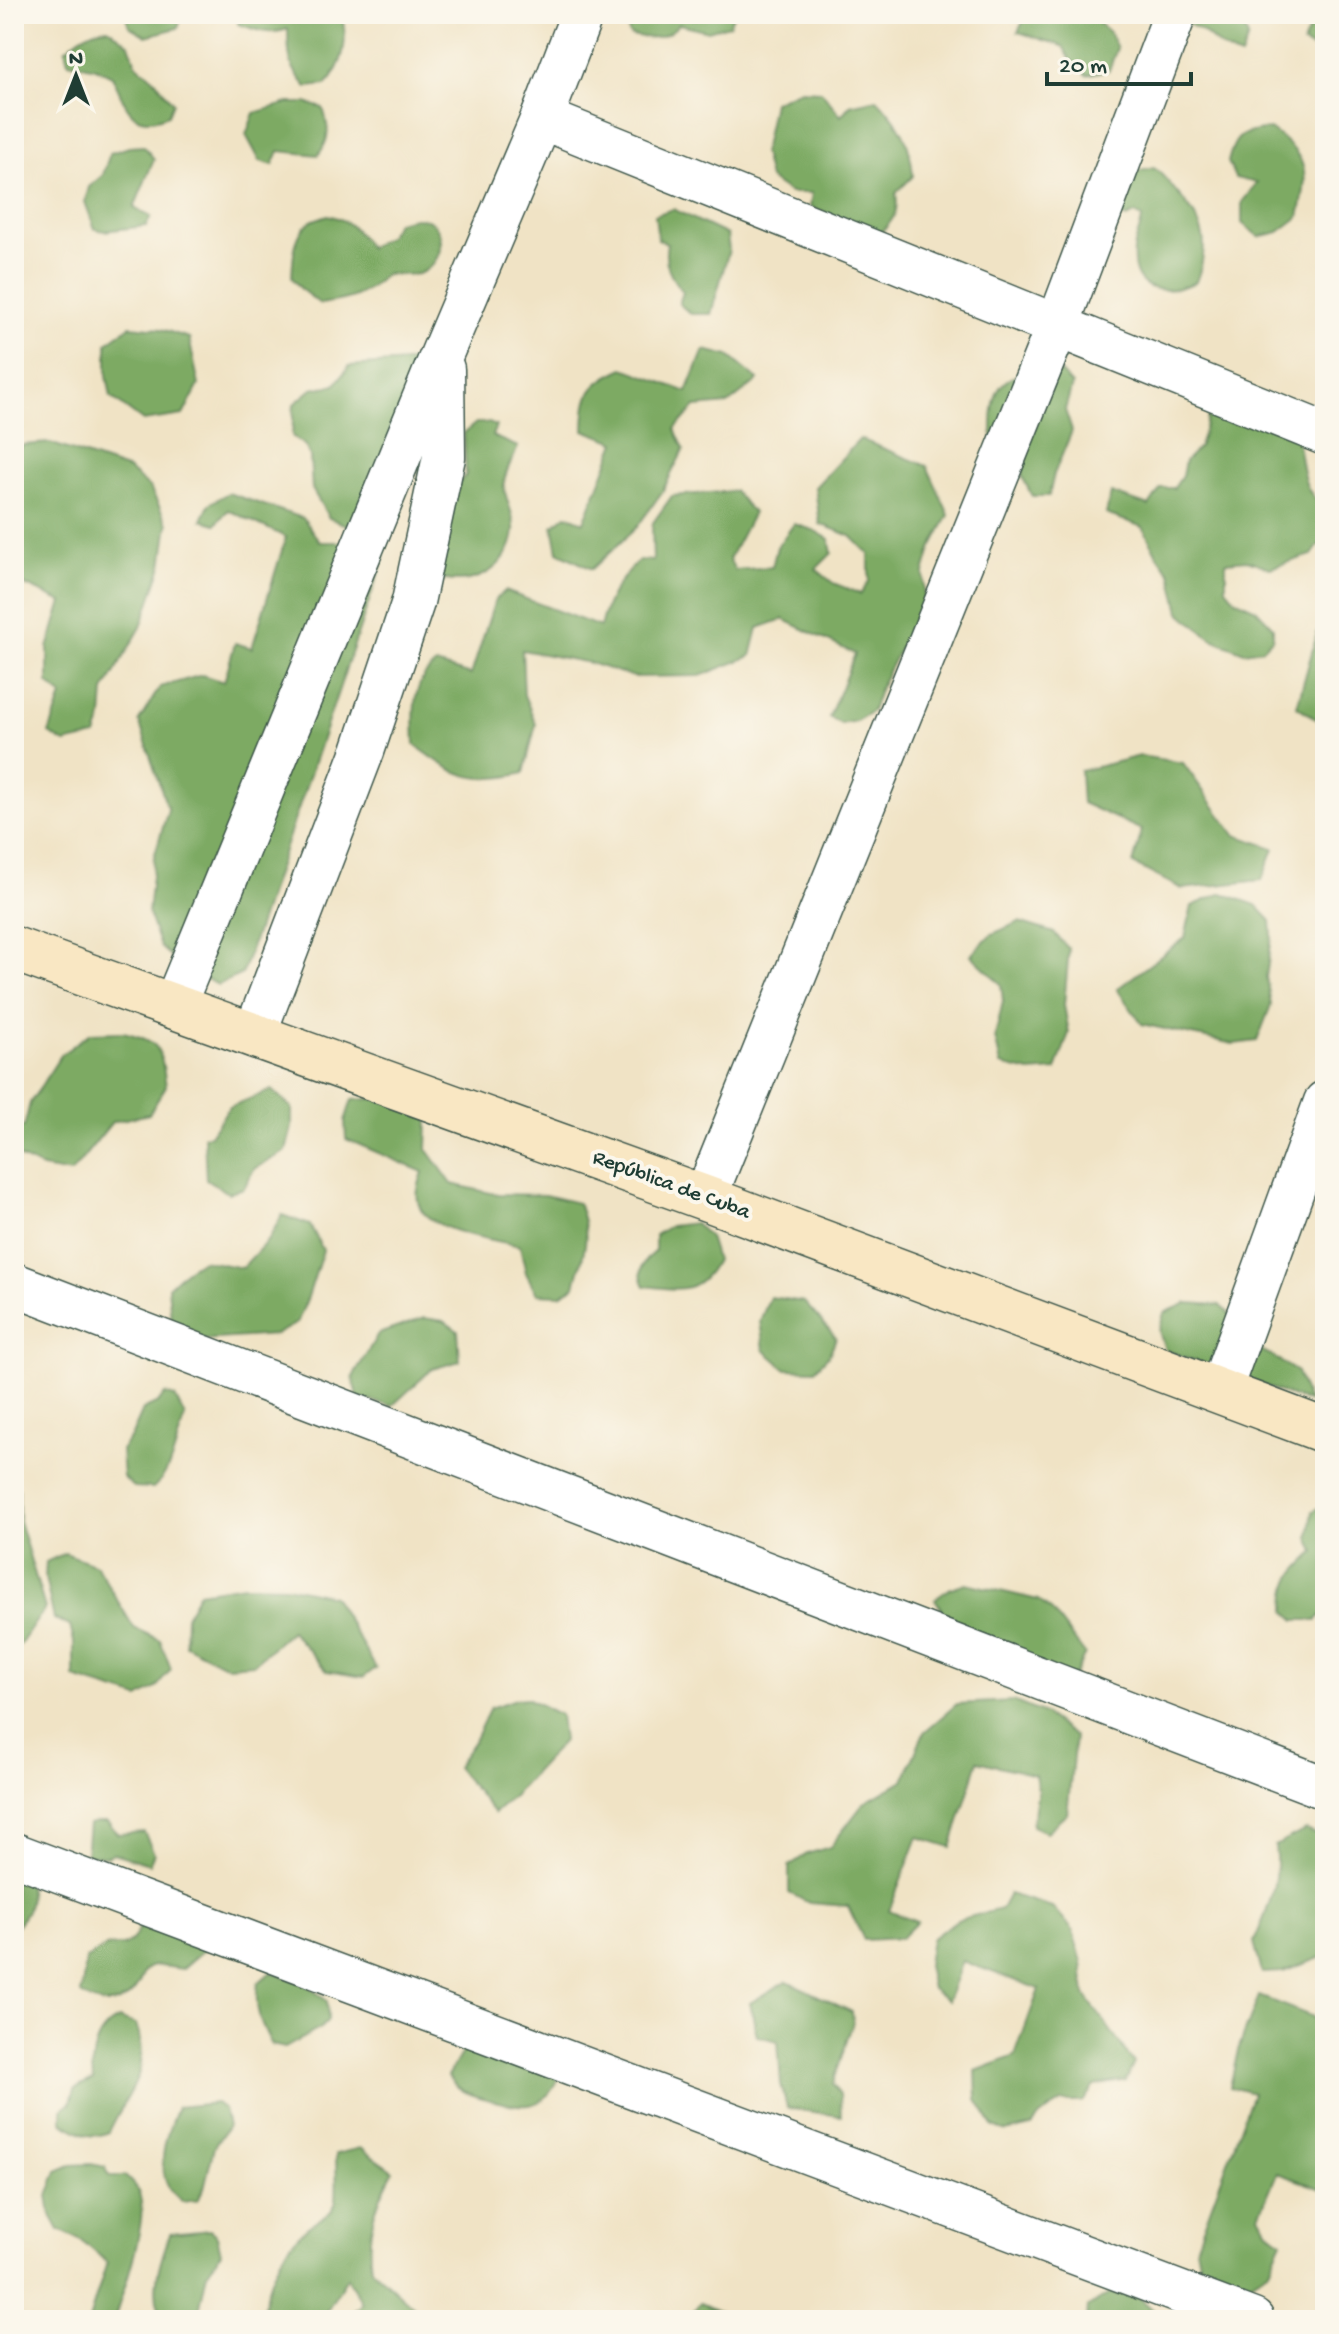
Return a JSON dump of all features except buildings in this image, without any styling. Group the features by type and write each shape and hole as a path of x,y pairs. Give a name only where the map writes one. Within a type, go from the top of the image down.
{"main road":[{"name":"República de Cuba","path":"14,949 705,1198 1325,1431"}],"street":[{"path":"174,1006 542,118 582,14"},
{"path":"705,1198 1057,327 1175,14"},
{"path":"542,118 1325,434"},
{"path":"254,1036 363,751 413,602 444,457 443,351"},
{"path":"1220,1391 1325,1102"},
{"path":"14,1284 1325,1788"},
{"path":"14,1854 1253,2320"}],"green space":[{"path":"125,14 183,14 178,28 146,36 129,26"},
{"path":"238,14 341,14 345,42 337,69 326,85 307,87 290,60 288,29 268,32 238,24"},
{"path":"622,14 733,16 729,25 708,31 679,24 662,36 651,37 630,35"},
{"path":"1027,14 1109,14 1099,24 1109,32 1117,48 1109,70 1087,75 1070,59 1063,46 1018,32"},
{"path":"1181,14 1240,14 1248,38 1241,57 1180,20"},
{"path":"1315,14 1325,14 1325,54 1303,44"},
{"path":"108,28 129,44 136,64 157,82 173,103 168,115 145,120 137,118 126,105 112,76 96,68 68,62 65,50 90,32"},
{"path":"800,90 821,91 841,116 850,105 877,99 899,125 910,152 913,176 896,193 894,215 881,233 810,207 812,193 790,193 769,179 763,153 773,102"},
{"path":"288,103 306,103 323,108 327,127 325,144 318,155 279,151 273,165 260,161 246,135 254,113"},
{"path":"1270,129 1299,157 1305,176 1304,188 1299,217 1279,232 1259,237 1242,223 1242,202 1257,183 1235,178 1228,162 1241,136"},
{"path":"144,146 154,159 134,208 151,217 146,226 104,231 95,229 85,202 89,187 103,175 110,153"},
{"path":"1154,168 1189,207 1203,236 1203,257 1196,282 1172,289 1152,288 1138,276 1134,250 1142,218 1135,214 1126,218 1119,214 1135,172"},
{"path":"673,209 727,235 729,250 711,314 691,314 679,304 683,292 669,270 667,243 658,239 655,215"},
{"path":"328,215 352,227 369,248 389,235 397,222 413,218 427,220 435,225 439,233 439,252 428,269 418,274 386,274 356,296 320,304 292,278 293,263 297,240 304,227"},
{"path":"130,326 161,329 189,338 199,385 183,415 143,421 111,397 107,376 107,343"},
{"path":"704,350 729,356 758,380 728,404 695,407 675,429 684,449 662,492 637,527 592,569 558,552 553,526 566,515 584,522 616,442 584,430 591,391 603,379 624,368 687,392"},
{"path":"420,361 353,528 329,518 312,489 310,456 305,446 292,436 294,404 312,389 335,385 349,366"},
{"path":"1057,369 1072,385 1065,410 1072,431 1054,474 1049,496 1032,496 1022,476 1026,457 992,438 994,404 997,392 1012,378 1023,373"},
{"path":"1238,408 1296,435 1306,484 1310,493 1325,505 1325,547 1319,545 1312,555 1270,568 1247,560 1226,562 1226,588 1235,599 1256,609 1273,627 1273,638 1262,649 1244,652 1212,639 1180,612 1171,574 1143,527 1106,514 1111,493 1149,506 1161,488 1174,488 1182,476 1185,461 1199,447 1208,417"},
{"path":"476,423 496,426 492,436 518,447 504,482 514,531 505,557 486,574 461,581 447,580 434,576 450,491 466,475 464,433"},
{"path":"860,439 927,466 949,515 931,549 924,573 924,602 880,687 872,711 856,721 841,724 829,717 855,654 783,619 758,628 751,656 700,676 634,677 590,663 522,650 524,695 536,724 524,773 491,778 465,775 442,764 415,745 415,701 422,681 436,664 471,675 495,600 505,591 600,627 610,599 625,576 639,560 653,561 652,524 672,496 734,491 753,513 729,559 735,570 772,567 777,547 794,524 829,539 832,553 816,569 833,583 861,594 869,581 869,554 851,536 820,524 815,487"},
{"path":"50,443 129,470 150,488 168,524 162,566 141,627 104,691 102,718 96,736 65,743 49,733 62,696 48,683 48,648 62,602 14,580 14,455 23,445"},
{"path":"228,493 303,518 320,542 362,542 384,557 242,974 218,985 185,969 160,947 148,913 154,857 168,810 139,721 160,687 202,675 224,682 235,643 252,648 286,537 228,510 216,524 202,520 209,504"},
{"path":"1325,605 1325,725 1297,706"},
{"path":"1140,756 1183,763 1235,835 1274,848 1262,880 1182,889 1133,864 1142,830 1082,803 1080,771"},
{"path":"1222,893 1256,905 1271,921 1272,937 1266,977 1271,1005 1257,1041 1233,1044 1142,1024 1117,989 1185,938 1192,906"},
{"path":"1019,922 1054,933 1069,949 1064,1005 1069,1033 1056,1070 1030,1072 1001,1065 995,1037 1003,1001 1001,984 971,955 990,935"},
{"path":"123,1032 153,1043 160,1055 166,1086 149,1114 112,1122 71,1173 42,1168 14,1155 14,1123 24,1127 30,1103 61,1055 90,1033"},
{"path":"272,1090 292,1108 292,1127 286,1151 254,1169 244,1188 228,1193 206,1179 204,1136 210,1135 229,1107"},
{"path":"382,1098 428,1120 427,1149 452,1184 495,1194 545,1195 578,1203 586,1235 575,1286 560,1295 537,1294 526,1273 520,1246 466,1234 439,1224 428,1217 419,1204 418,1190 423,1172 346,1139 345,1121 352,1100"},
{"path":"282,1215 310,1225 323,1250 297,1323 275,1335 202,1340 171,1318 168,1287 185,1271 202,1260 242,1268 269,1239"},
{"path":"695,1223 709,1237 716,1260 709,1271 695,1285 686,1288 645,1286 641,1271 655,1251 655,1235 670,1226"},
{"path":"770,1297 804,1302 836,1338 829,1355 815,1370 786,1369 764,1350 760,1321"},
{"path":"1187,1303 1220,1305 1235,1319 1245,1346 1267,1353 1297,1372 1308,1402 1165,1350 1159,1331 1164,1313"},
{"path":"424,1318 444,1321 458,1331 460,1361 432,1369 392,1406 357,1398 353,1377 378,1334"},
{"path":"165,1394 175,1397 185,1417 173,1455 165,1473 153,1488 134,1487 123,1477 121,1450 131,1437 143,1410 158,1403"},
{"path":"14,1485 19,1490 19,1521 45,1608 20,1645 14,1644"},
{"path":"1325,1504 1325,1610 1317,1620 1296,1620 1286,1611 1289,1583 1315,1552 1309,1537 1313,1511"},
{"path":"65,1553 96,1565 134,1628 160,1640 171,1669 156,1688 139,1698 74,1678 74,1642 70,1626 54,1619 45,1578 46,1562"},
{"path":"966,1583 1038,1600 1052,1611 1085,1654 1071,1681 954,1629 935,1599 951,1588"},
{"path":"244,1585 286,1586 333,1596 376,1668 364,1677 327,1671 291,1631 253,1664 227,1666 185,1645 186,1616 199,1592"},
{"path":"527,1698 560,1715 563,1741 494,1813 456,1767 474,1741 490,1708"},
{"path":"1013,1701 1044,1714 1075,1737 1067,1814 1046,1832 1032,1826 1038,1790 1035,1775 978,1761 951,1847 918,1837 889,1911 917,1922 901,1938 864,1940 848,1906 809,1903 789,1893 789,1866 807,1854 830,1847 864,1803 904,1780 924,1732 957,1704"},
{"path":"107,1822 118,1834 144,1832 154,1853 149,1864 113,1853 107,1856 86,1855 89,1824"},
{"path":"1305,1830 1325,1837 1325,1956 1283,1972 1262,1973 1254,1942 1274,1883 1275,1846"},
{"path":"14,1874 27,1881 30,1895 26,1912 14,1929"},
{"path":"1009,1894 1052,1907 1072,1929 1082,1962 1085,1995 1134,2063 1126,2080 1094,2086 1083,2102 1062,2102 1040,2116 1032,2126 1006,2132 993,2126 977,2100 976,2071 1015,2056 1039,1989 962,1961 948,2001 932,1989 927,1965 931,1939 957,1920 1001,1909"},
{"path":"143,1923 207,1938 205,1949 182,1969 148,1968 134,1991 113,2004 97,2002 81,1994 86,1959 107,1946 123,1946 133,1939"},
{"path":"271,1972 307,1985 327,2001 328,2020 321,2028 285,2048 272,2045 258,2008 258,1983"},
{"path":"787,1981 852,2012 853,2022 833,2084 840,2094 841,2116 787,2108 781,2084 778,2041 757,2036 750,2003"},
{"path":"1259,1996 1311,2016 1325,2032 1325,2048 1315,2061 1325,2083 1325,2190 1277,2173 1259,2215 1268,2230 1282,2241 1268,2271 1243,2287 1200,2268 1196,2247 1253,2093 1230,2087 1238,2050"},
{"path":"119,2019 136,2024 142,2056 140,2069 109,2132 95,2136 84,2134 62,2122 62,2110 70,2104 75,2089 93,2080 92,2062 99,2037"},
{"path":"465,2047 487,2047 558,2078 546,2097 530,2105 477,2096 461,2089 448,2076"},
{"path":"216,2103 224,2109 228,2126 214,2147 204,2188 197,2200 183,2202 169,2188 163,2168 164,2147 170,2126 177,2107"},
{"path":"360,2148 393,2171 373,2218 371,2268 418,2311 416,2320 345,2320 362,2303 347,2277 321,2320 262,2320 271,2279 284,2254 301,2233 333,2208 336,2200 336,2154"},
{"path":"71,2165 105,2167 110,2176 125,2176 136,2188 142,2209 138,2240 114,2320 89,2320 107,2262 81,2240 59,2230 51,2215 48,2196 57,2171"},
{"path":"210,2230 217,2236 221,2253 207,2273 198,2315 194,2320 167,2320 160,2311 156,2290 170,2234"},
{"path":"1111,2293 1139,2297 1162,2318 1170,2320 1087,2320 1088,2307"},
{"path":"700,2303 729,2316 729,2320 688,2320"}]}
